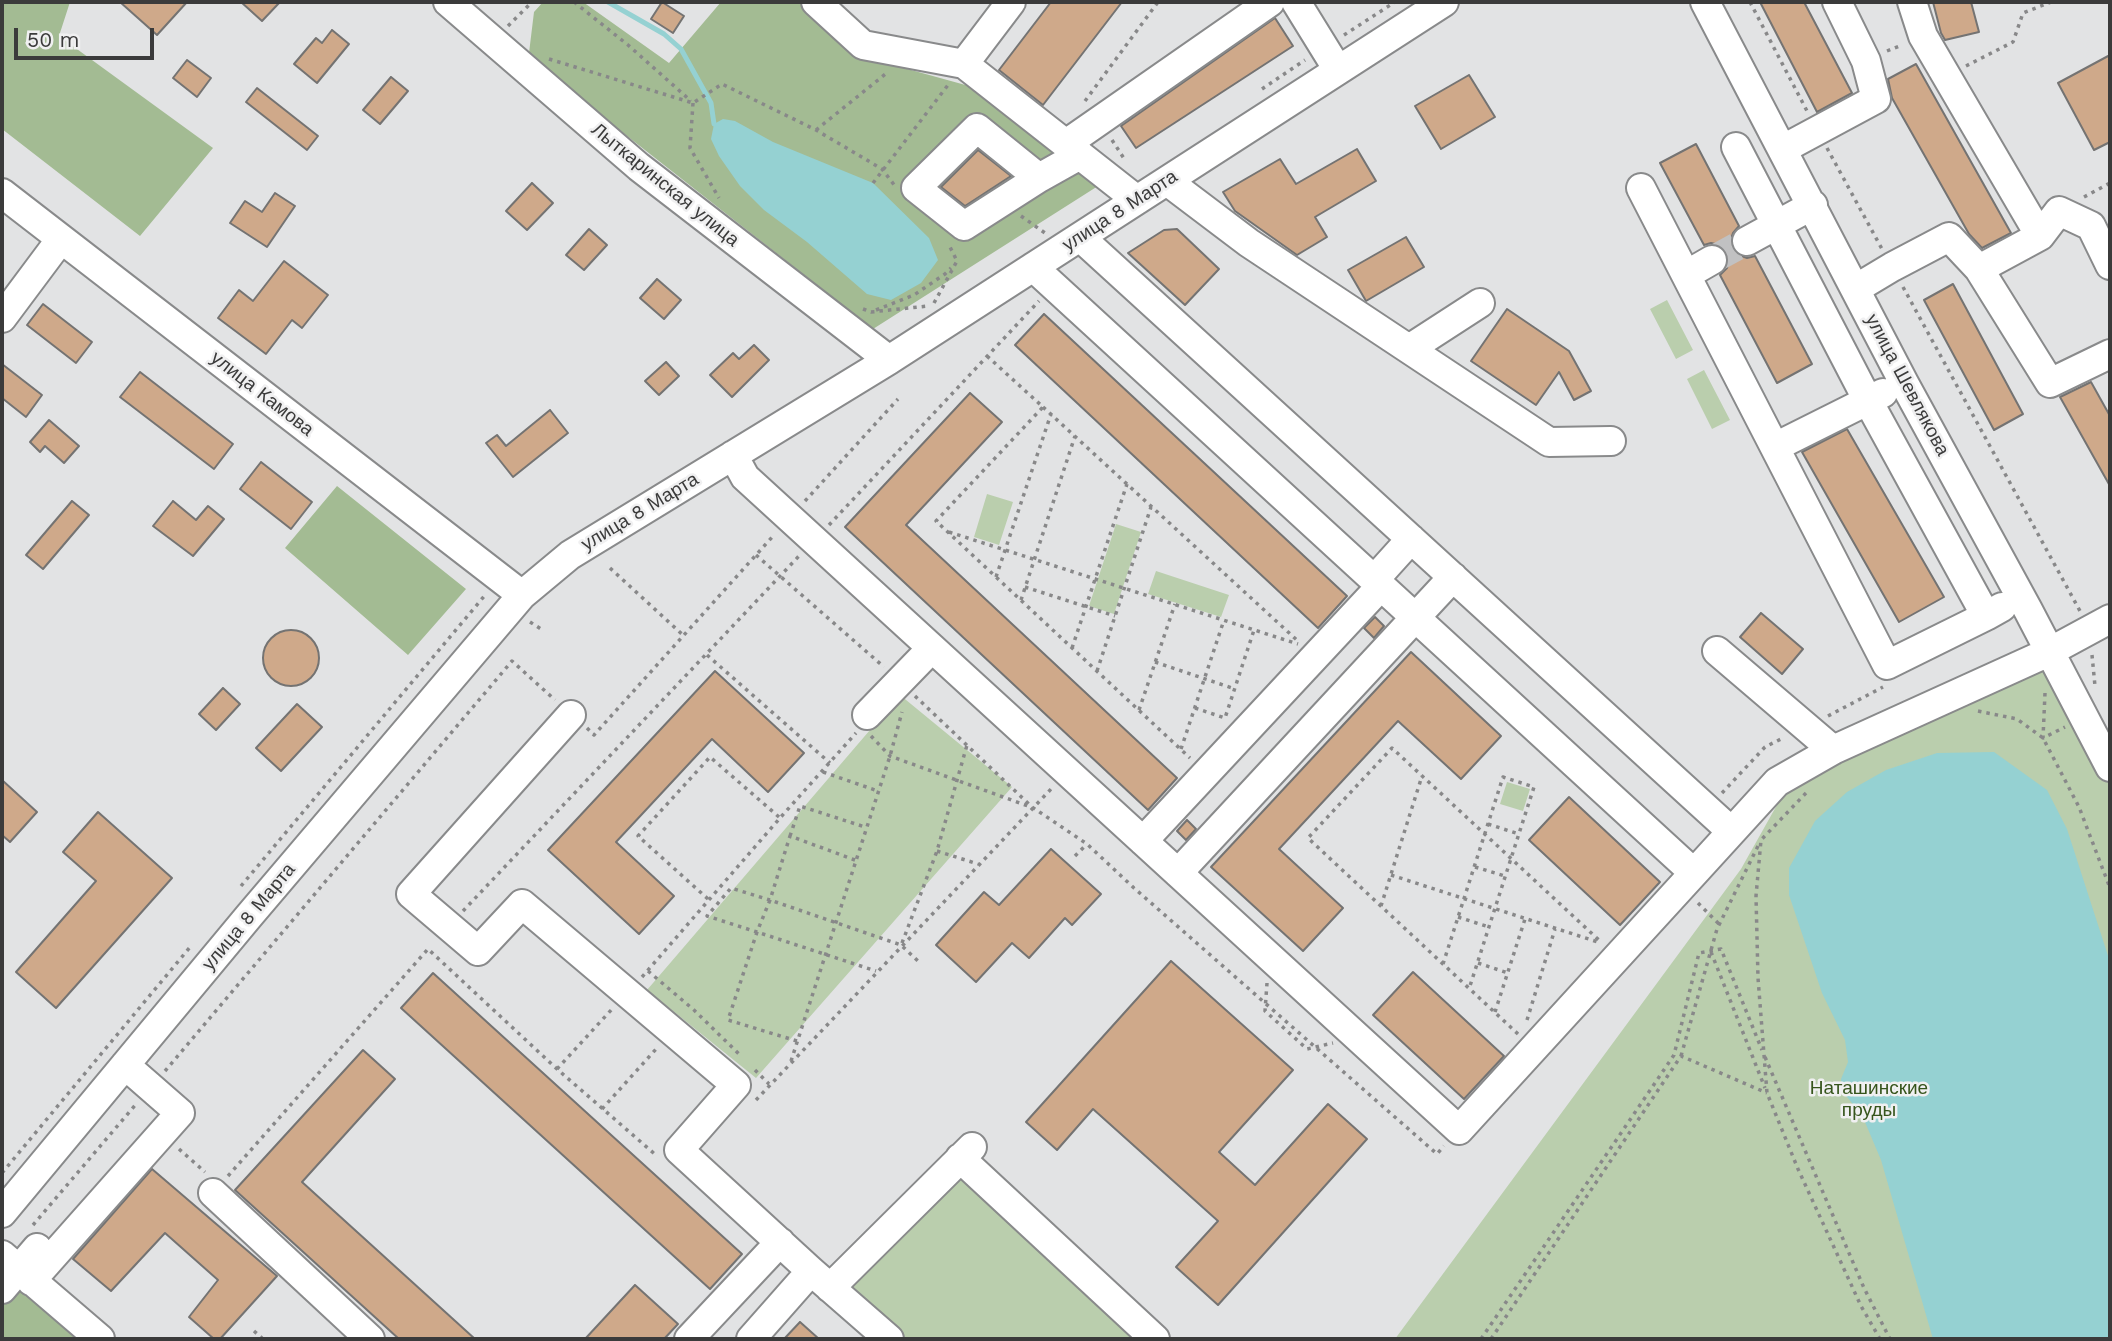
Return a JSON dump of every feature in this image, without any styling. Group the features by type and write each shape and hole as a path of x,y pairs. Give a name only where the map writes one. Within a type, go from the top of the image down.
{"street":[{"name":"Лыткаринская улица","path":"448,2 639,167 889,360"},
{"path":"816,2 863,44 964,64 1137,200"},
{"path":"964,64 1011,2"},
{"path":"1039,178 977,128 916,188 964,226 1039,178 1073,149 1091,113 1270,2"},
{"path":"1296,2 1338,70"},
{"name":"улица 8 Марта","path":"2,1213 522,595 570,555 889,360 1444,2"},
{"name":"улица Шевлякова","path":"1705,2 1857,288 1904,383 2110,768"},
{"path":"1783,149 1877,99 1866,61 1837,2"},
{"path":"1912,2 1923,36 2040,236"},
{"path":"1736,147 1867,399 1986,616"},
{"path":"1167,181 1249,243 1549,442 1611,441"},
{"path":"1641,188 1887,665 2020,597"},
{"name":"улица Камова","path":"2,193 522,595"},
{"path":"1747,241 1813,205"},
{"path":"1979,268 2040,236 2059,211 2091,226 2110,265"},
{"path":"1080,237 1731,831"},
{"path":"1857,288 1949,237 1979,268 2050,383 2110,354"},
{"path":"2,318 61,239"},
{"path":"1686,275 1712,260"},
{"path":"1033,267 1415,617 1687,880"},
{"path":"1409,349 1480,303"},
{"path":"1775,447 1867,399 1904,383"},
{"path":"733,455 745,477 1459,1130 1777,782 1833,750 2049,652 2100,624"},
{"path":"1143,841 1377,583 1411,539"},
{"path":"1178,873 1453,578"},
{"path":"867,715 904,686 932,648"},
{"path":"1717,651 1833,750"},
{"path":"572,715 411,894 478,951 522,904 736,1085 679,1150 820,1280 889,1339"},
{"path":"12,1270 162,1133 180,1113 125,1065"},
{"path":"12,1270 157,1094"},
{"path":"751,1339 966,1153 1154,1339"},
{"path":"217,1190 370,1339"},
{"path":"689,1339 779,1242"},
{"path":"12,1270 100,1339"}],"path":[{"path":"492,41 532,2"},
{"path":"574,2 628,44 692,103 690,148 718,197 727,205"},
{"path":"1128,165 1091,113 1158,2"},
{"path":"1750,2 1892,267 2100,624 2096,698"},
{"path":"1947,76 2013,42 2023,13 2051,2"},
{"path":"1866,61 1923,36"},
{"path":"816,130 912,54"},
{"path":"542,56 692,103 722,83 816,130 882,169 896,187"},
{"path":"873,183 964,64"},
{"path":"1003,202 1045,233"},
{"path":"946,239 957,261"},
{"path":"860,307 871,312 933,306 957,261"},
{"path":"871,312 914,295 945,274 957,261"},
{"path":"162,1133 217,1190 449,926 1044,296"},
{"path":"947,531 1302,645 987,356"},
{"path":"12,1270 512,662 594,735 898,399"},
{"path":"1043,407 936,521 1193,761"},
{"path":"996,577 1051,414"},
{"path":"1021,600 1075,436"},
{"path":"1072,648 1127,484"},
{"path":"1097,671 1151,506"},
{"path":"756,555 904,686 1032,807 1087,844 1437,1154"},
{"path":"610,568 684,636"},
{"path":"241,887 499,578"},
{"path":"1025,587 1115,616"},
{"path":"1139,710 1175,604"},
{"path":"1181,749 1224,620"},
{"path":"1195,708 1225,718 1254,630"},
{"path":"707,655 830,763"},
{"path":"1155,662 1235,689"},
{"path":"536,683 542,676"},
{"path":"790,1062 890,756 904,686"},
{"path":"2043,738 2045,686"},
{"path":"1971,713 1982,711 2017,719 2043,738 2079,807 2110,888"},
{"path":"558,1069 648,971 708,899 862,726 890,756 1032,807"},
{"path":"2043,738 2067,726"},
{"path":"901,945 937,851 967,745"},
{"path":"1391,875 1603,944 1392,748 1308,838 1519,1035 1525,1026 1555,929"},
{"path":"708,899 638,836 710,757 779,818"},
{"path":"822,772 878,791"},
{"path":"1381,906 1422,776"},
{"path":"1443,964 1503,777 1534,787 1469,989"},
{"path":"751,1104 1055,785"},
{"path":"1491,1339 1681,1056 1719,925 1761,840 1813,786"},
{"path":"797,1041 728,1020 800,806 865,827"},
{"path":"1488,824 1519,834"},
{"path":"790,836 855,860"},
{"path":"1761,840 1756,896 1763,1053 1768,1093"},
{"path":"1074,856 1087,844"},
{"path":"937,851 978,864"},
{"path":"1475,867 1505,876"},
{"path":"1687,880 1719,925"},
{"path":"876,971 707,916 731,888 901,945 919,962"},
{"path":"1458,917 1489,927"},
{"path":"1495,1013 1525,919"},
{"path":"2,1172 196,940"},
{"path":"428,949 663,1161"},
{"path":"1481,1339 1674,1055 1699,953 1721,949 1864,1288 1890,1339"},
{"path":"1711,951 1798,1169 1861,1306 1880,1339"},
{"path":"1478,963 1508,972"},
{"path":"648,971 694,1010 769,1084"},
{"path":"603,1109 694,1010"},
{"path":"1681,1056 1768,1093"},
{"path":"254,1331 263,1339"}],"green space":[{"path":"2,2 70,2 59,36 213,148 140,236 2,129"},
{"path":"543,2 583,2 669,63 721,2 815,2 864,57 969,86 1098,186 873,329 557,81 529,53 534,12"},
{"path":"1667,300 1693,350 1676,359 1650,309"},
{"path":"1704,370 1730,420 1712,429 1687,379"},
{"path":"337,486 466,589 408,655 285,548"},
{"path":"987,494 1013,502 999,545 974,537"},
{"path":"1116,524 1141,532 1114,614 1089,606"},
{"path":"1156,571 1229,595 1221,617 1148,594"},
{"name":"Наташинские пруды","path":"2046,659 2110,781 2110,1339 1395,1339 1741,869 1791,780"},
{"path":"900,695 1012,787 756,1078 647,990"},
{"path":"1507,782 1530,789 1523,811 1500,804"},
{"path":"962,1172 1142,1339 905,1339 847,1289"},
{"path":"2,1271 82,1339 2,1339"}],"water":[{"path":"723,119 735,121 773,142 873,183 929,238 938,260 921,283 891,300 867,294 807,242 764,210 740,186 719,156 711,139 714,124"},
{"name":"Наташинские пруды","path":"1994,752 2047,790 2067,829 2110,962 2110,1339 1933,1339 1881,1160 1862,1115 1842,1091 1841,1079 1848,1062 1845,1040 1822,993 1789,895 1789,868 1815,821 1847,792 1886,770 1937,753"}],"building":[{"path":"120,2 187,2 157,35"},
{"path":"241,2 280,2 262,21"},
{"path":"662,2 684,16 673,33 651,19"},
{"path":"1051,2 1122,2 1043,105 999,70"},
{"path":"1760,2 1804,2 1852,93 1817,112"},
{"path":"1933,2 1971,2 1979,32 1945,40"},
{"path":"1275,18 1293,46 1136,148 1121,126"},
{"path":"332,30 349,44 317,83 294,64 316,38 322,43"},
{"path":"2110,55 2110,142 2094,150 2058,83"},
{"path":"187,60 211,78 197,97 173,78"},
{"path":"1916,64 2011,233 1982,248 1969,234 1892,98 1888,79"},
{"path":"1469,75 1495,117 1441,149 1415,106"},
{"path":"391,77 408,91 380,124 363,110"},
{"path":"257,88 318,136 307,150 246,102"},
{"path":"1696,144 1739,226 1730,241 1732,248 1747,258 1755,256 1812,364 1777,383 1720,275 1727,268 1727,252 1720,245 1704,245 1660,163"},
{"path":"1357,149 1376,181 1315,217 1327,237 1297,255 1235,211 1223,192 1280,159 1296,184"},
{"path":"978,150 1011,176 965,206 941,187"},
{"path":"532,183 553,203 527,230 506,211"},
{"path":"275,193 295,206 267,247 230,223 245,201 262,212"},
{"path":"589,229 607,245 584,270 566,255"},
{"path":"1177,229 1219,269 1185,305 1128,253 1164,230"},
{"path":"1406,237 1424,267 1366,301 1348,270"},
{"path":"284,261 328,295 302,328 292,320 266,354 218,318 239,290 253,301"},
{"path":"657,279 681,300 664,319 640,298"},
{"path":"1953,284 2023,414 1994,430 1924,300"},
{"path":"43,304 92,342 76,363 27,325"},
{"path":"1507,309 1569,351 1591,391 1574,400 1559,372 1536,405 1471,361"},
{"path":"1044,314 1347,596 1318,628 1015,345"},
{"path":"754,345 769,360 732,397 710,375 733,353 739,359"},
{"path":"666,362 679,376 659,395 645,381"},
{"path":"2,364 42,395 26,417 2,398"},
{"path":"140,372 233,444 214,469 120,397"},
{"path":"2091,382 2110,416 2110,486 2060,397"},
{"path":"970,393 1002,422 906,525 1177,778 1148,810 845,527"},
{"path":"550,410 568,433 513,477 486,443 497,435 506,446"},
{"path":"49,420 79,446 64,463 45,446 40,452 30,442"},
{"path":"1847,429 1944,597 1899,622 1802,452"},
{"path":"261,462 312,502 291,529 240,489"},
{"path":"72,501 89,515 43,569 26,555"},
{"path":"173,501 196,520 208,506 224,519 193,556 153,526"},
{"path":"1761,613 1803,649 1782,674 1740,637"},
{"path":"1375,617 1384,626 1374,638 1364,628"},
{"path":"285,630 297,630 311,638 319,652 317,669 311,678 297,686 285,686 268,674 263,664 263,652 275,635"},
{"path":"1411,652 1501,736 1461,779 1398,721 1279,849 1343,908 1303,951 1211,867"},
{"path":"715,671 804,753 768,792 712,739 616,842 674,896 639,934 548,850"},
{"path":"223,688 240,704 216,730 199,714"},
{"path":"297,704 322,727 281,771 256,748"},
{"path":"2,780 37,812 10,842 2,835"},
{"path":"1569,797 1660,882 1620,925 1529,840"},
{"path":"98,812 172,878 56,1008 16,972 96,881 63,852"},
{"path":"1187,820 1196,829 1186,840 1177,831"},
{"path":"1051,849 1101,894 1072,925 1065,918 1029,958 1012,943 976,982 936,945 984,892 999,905"},
{"path":"1171,961 1293,1070 1219,1152 1255,1185 1328,1104 1367,1139 1218,1305 1176,1267 1218,1221 1093,1109 1057,1150 1026,1122"},
{"path":"1413,972 1504,1056 1464,1099 1373,1015"},
{"path":"433,973 742,1254 710,1289 401,1008"},
{"path":"363,1050 395,1079 302,1182 475,1339 399,1339 235,1190"},
{"path":"152,1169 277,1276 220,1339 214,1339 189,1317 218,1280 165,1233 111,1291 73,1259"},
{"path":"635,1285 678,1324 664,1339 585,1339"},
{"path":"800,1322 819,1339 784,1339"}],"waterway":[{"path":"608,2 664,34 681,49 711,103 714,124"}],"tunnel":[{"path":"1712,260 1747,241"}]}
